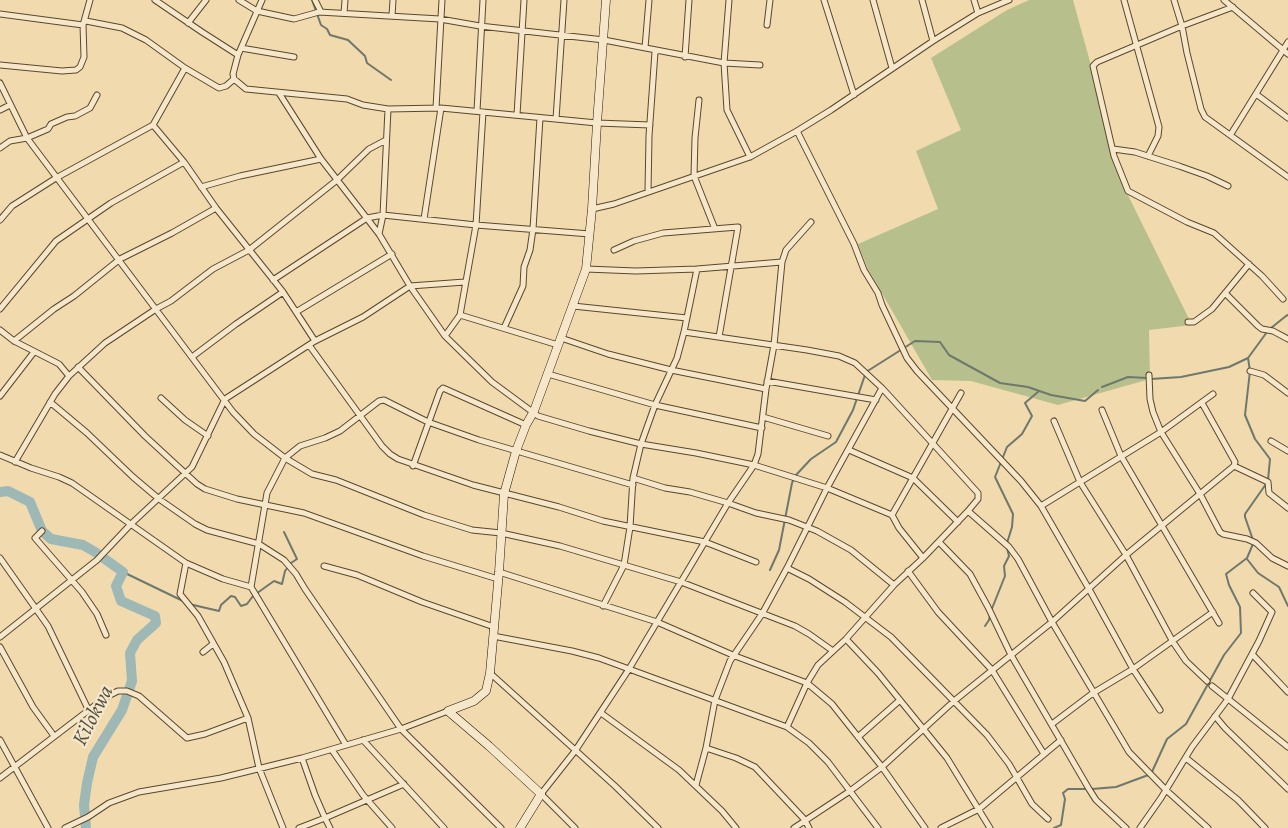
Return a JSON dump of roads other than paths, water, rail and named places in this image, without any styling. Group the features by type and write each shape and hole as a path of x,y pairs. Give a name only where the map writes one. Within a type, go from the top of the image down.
{"street":[{"path":"0,65 62,71 76,70 80,67 84,56 84,23 90,0"},
{"path":"155,0 238,55"},
{"path":"188,23 206,0"},
{"path":"239,0 257,11 294,19 318,12 440,19 480,26 604,40 685,57 760,66"},
{"path":"262,0 238,55 233,74 234,79 246,89 347,99 363,106 388,109 438,108 540,118 650,125"},
{"path":"315,0 318,12"},
{"path":"344,13 345,0"},
{"path":"392,16 393,0"},
{"path":"424,219 438,108 442,0"},
{"path":"445,336 460,315 476,225 480,112 480,26 483,0"},
{"path":"517,115 524,0"},
{"path":"556,119 564,0"},
{"path":"65,828 109,803 139,792 221,778 346,746 401,729 466,704 483,694 486,690 490,673 499,575 504,494 516,451 526,425 534,411 586,269 592,209 596,122 606,0"},
{"path":"645,48 649,0"},
{"path":"685,57 689,0"},
{"path":"729,0 724,63 727,110 750,157"},
{"path":"767,25 770,0"},
{"path":"824,0 854,95"},
{"path":"873,0 892,68"},
{"path":"922,0 933,41"},
{"path":"974,0 978,13"},
{"path":"592,209 614,204 750,157 797,131 854,95 892,68 978,13 1009,0"},
{"path":"1124,0 1158,127 1158,136 1148,156"},
{"path":"1174,0 1182,26 1201,109 1209,122 1231,134 1288,177"},
{"path":"1224,0 1288,54"},
{"path":"1233,7 1182,26 1097,62 1093,66 1113,149 1128,191 1187,222 1214,233 1249,264 1283,299"},
{"path":"0,14 122,28 160,49 185,68 219,88 226,86 234,79"},
{"path":"1231,134 1288,42"},
{"path":"241,48 294,57"},
{"path":"648,192 655,52 659,51"},
{"path":"0,220 12,206 56,178 153,125 185,68"},
{"path":"0,83 27,138 120,259 233,412 245,426 285,458 312,474 336,480 424,515 472,530 501,533 560,546 681,582 795,626 833,651"},
{"path":"279,93 321,159 379,234 410,286 445,336 492,382 543,418 641,444 754,465 826,488 892,515 899,528 923,558"},
{"path":"1256,94 1288,118"},
{"path":"0,148 10,141 27,138 48,129 51,124 67,117 75,116 90,108 98,95"},
{"path":"699,100 694,176 715,229"},
{"path":"0,110 10,105"},
{"path":"379,234 383,215 388,109"},
{"path":"504,328 523,286 524,267 530,250 540,118"},
{"path":"153,125 184,162 216,208 283,292 316,341"},
{"path":"797,131 854,244 864,270 878,293 901,348 917,371 1021,481 1041,506 1133,669 1160,710"},
{"path":"15,462 50,402 69,376 105,343 156,309 172,301 213,269 249,250 338,180 369,149 386,140"},
{"path":"1113,149 1148,156 1206,176 1228,186"},
{"path":"201,187 240,176 321,159"},
{"path":"0,309 49,248 88,218 148,181 184,162"},
{"path":"14,341 120,259 216,208"},
{"path":"273,280 367,218 383,215 590,234"},
{"path":"520,828 541,794 575,751 601,713 728,503 754,465 758,454 767,381 774,345 782,262 786,250 811,222"},
{"path":"614,250 634,241 663,233 738,227 719,337"},
{"path":"296,312 392,254"},
{"path":"586,269 636,271 697,269 782,262"},
{"path":"1188,322 1194,322 1212,309 1249,264"},
{"path":"603,606 624,565 630,527 633,478 641,444 655,405 677,358 697,269"},
{"path":"0,637 101,556 131,524 186,473 196,460 225,399 309,345 363,317 410,286 465,282"},
{"path":"192,357 283,292"},
{"path":"1225,293 1262,329 1273,330 1288,339"},
{"path":"573,306 687,318"},
{"path":"460,315 671,370 766,389"},
{"path":"0,330 14,341 59,364 69,376"},
{"path":"684,332 807,350 846,358 866,372 882,388 978,493 978,499 958,522 894,585 846,639 818,665 807,683 787,727"},
{"path":"309,345 390,454 413,466 504,494 559,507 603,521 705,542 756,562"},
{"path":"0,396 34,352"},
{"path":"78,368 145,436 197,484 205,489 264,505 304,513 423,556 550,587 603,606 657,622 735,656 807,683 832,704 882,767 925,828"},
{"path":"1250,371 1264,375 1288,393"},
{"path":"548,374 655,405 762,428"},
{"path":"1149,375 1151,406 1161,432 1200,494 1220,532 1256,543 1272,558 1288,565"},
{"path":"767,381 876,400"},
{"path":"413,466 428,422 440,391 443,388 526,425"},
{"path":"696,785 706,748 715,700 726,669 762,614 808,527 826,488 849,450 882,388"},
{"path":"892,515 961,393"},
{"path":"1041,506 1161,432 1213,394"},
{"path":"161,398 185,420 208,436"},
{"path":"346,746 251,586 266,493 285,458 300,446 325,438 340,430 362,416 379,401 384,400 428,422 479,440 633,485"},
{"path":"50,402 158,499 207,530 259,544 274,552 289,566 401,729 501,828"},
{"path":"1202,402 1234,462 1234,466"},
{"path":"1102,410 1121,456 1219,623"},
{"path":"763,417 828,436"},
{"path":"1054,421 1080,482 1126,555 1173,642 1186,661 1207,681"},
{"path":"1270,441 1288,451"},
{"path":"849,450 913,478 958,522"},
{"path":"0,454 15,462 59,476 72,483 186,563 223,580 251,586"},
{"path":"794,828 882,767 954,701 1052,622 1126,555 1234,466"},
{"path":"1234,466 1268,482 1268,493 1288,508"},
{"path":"633,478 659,486 690,492 756,513 786,519 818,531 851,550 894,585"},
{"path":"968,511 1004,542 1018,559 1052,622 1129,752 1166,790 1208,828"},
{"path":"42,531 35,538 72,580 97,614 106,635"},
{"path":"938,542 970,574 1011,655 1096,800 1126,828"},
{"path":"0,558 48,626 90,711"},
{"path":"186,563 180,594 198,616 232,680 248,718 259,768 283,828"},
{"path":"324,566 357,575 422,602 494,627"},
{"path":"787,568 815,583 866,616 892,637 987,735 1017,778 1032,804 1048,819"},
{"path":"908,571 938,612 992,670 1044,754"},
{"path":"1140,828 1228,699 1252,654 1272,612 1253,593"},
{"path":"1052,724 1093,692 1133,669 1213,612"},
{"path":"493,636 572,651 629,669 787,727 820,753 878,828"},
{"path":"846,639 878,673 947,758 990,828"},
{"path":"204,652 213,644"},
{"path":"0,648 33,707 54,736"},
{"path":"1252,654 1288,692"},
{"path":"490,673 615,786 658,828"},
{"path":"1212,686 1288,746"},
{"path":"0,778 106,697 118,691 128,691 140,696 187,738 205,734 248,718"},
{"path":"858,737 900,700"},
{"path":"448,711 541,794 575,828"},
{"path":"601,713 643,742 696,785 736,828"},
{"path":"1215,716 1288,789"},
{"path":"0,740 16,766 48,828"},
{"path":"362,740 444,828"},
{"path":"941,828 979,809 1061,740"},
{"path":"706,748 736,758 755,768 806,820 809,828"},
{"path":"332,750 368,800 392,828"},
{"path":"302,758 314,795 330,828"},
{"path":"1186,758 1238,800 1265,828"},
{"path":"299,828 404,784"}],"waterway":[{"path":"312,0 321,25 327,29 330,35 348,40 365,56 367,63 391,80"},
{"path":"1271,328 1288,315"},
{"path":"1151,379 1181,377 1229,367 1248,358 1267,332"},
{"path":"770,570 779,550 792,483 796,475 811,459 836,442 853,410 866,372 915,341 940,342 949,355 1000,383 1028,387 1051,395 1085,401 1098,390"},
{"path":"1248,358 1250,371 1245,415 1255,439 1270,459 1268,480"},
{"path":"1102,387 1128,377 1147,378"},
{"path":"1007,543 1012,527 1013,514 995,477 1007,447 1022,434 1032,416 1025,403 1039,391"},
{"path":"1253,540 1245,514 1266,484"},
{"name":"Kilokwa","path":"0,492 8,491 30,502 42,531 51,539 83,545 123,572 116,586 121,601 155,616 156,623 137,640 130,653 132,681 122,710 93,757 84,805 86,828"},
{"path":"189,604 219,611 221,605 231,596 235,597 241,606 247,604 253,596 274,581 282,584 285,571 297,559 284,532"},
{"path":"1092,789 1116,787 1151,774 1167,739 1186,724 1224,655 1241,633 1240,607 1229,585 1226,574 1247,558 1253,544"},
{"path":"991,611 1005,576 1004,566 1009,556 1007,548"},
{"path":"1247,559 1258,573 1279,587 1288,606"},
{"path":"123,572 183,601"},
{"path":"985,626 990,615"},
{"path":"1054,828 1061,825 1065,799 1063,793 1068,789 1087,789"}]}
